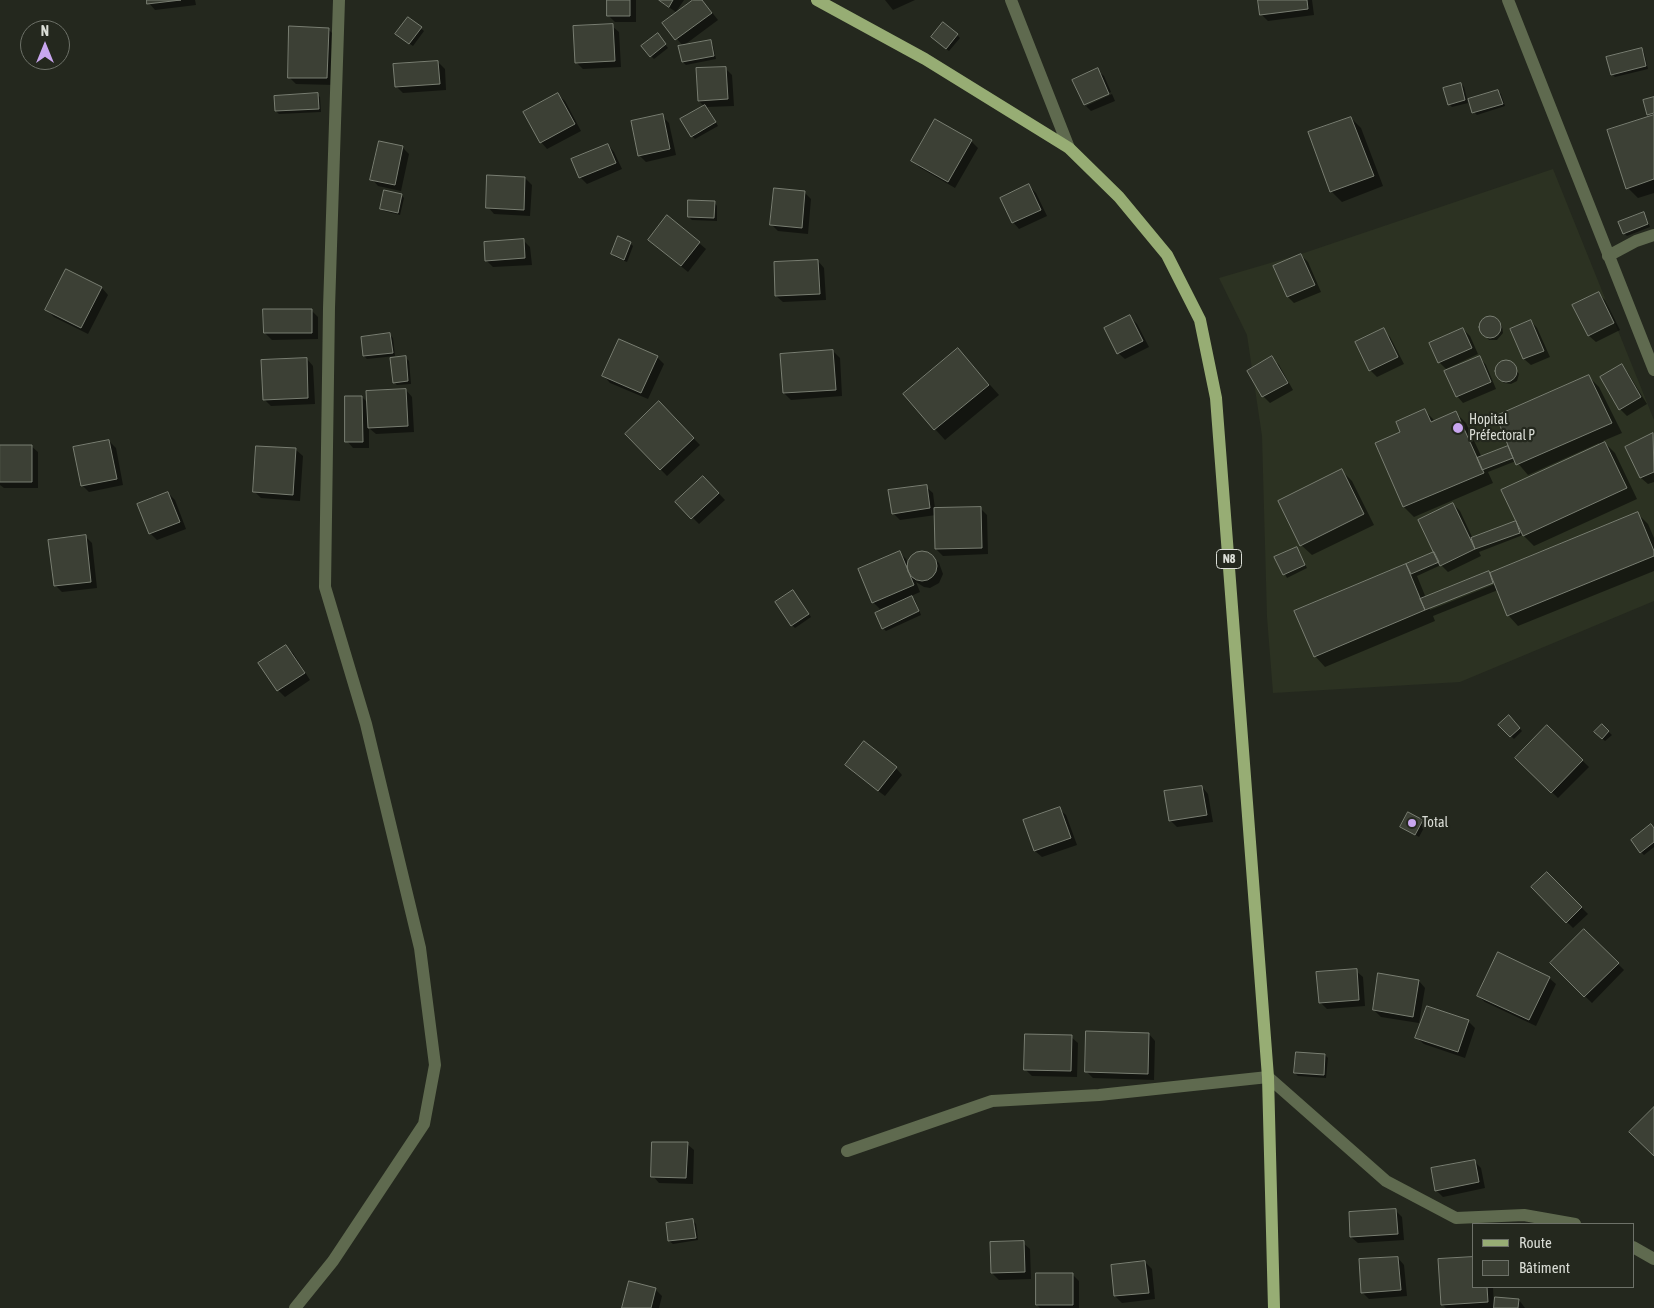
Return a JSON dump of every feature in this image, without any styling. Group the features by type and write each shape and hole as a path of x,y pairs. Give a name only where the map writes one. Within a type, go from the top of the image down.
{"main road":[{"name":"N8","path":"817,0 925,59 1069,148 1119,197 1167,255 1200,320 1216,398 1268,1078 1274,1308"}],"street":[{"path":"295,1308 333,1261 424,1124 435,1065 420,948 366,724 325,587 329,308 338,0"},
{"path":"1011,0 1069,148"},
{"path":"1508,0 1654,370"},
{"path":"1608,256 1636,241 1654,235"},
{"path":"847,1151 992,1100 1099,1096 1268,1078 1386,1181 1456,1218 1524,1215 1569,1223"},
{"path":"1634,1248 1654,1259"}],"shaded area":[{"name":"Hopital Préfectoral P","path":"1553,169 1654,420 1654,601 1460,682 1273,693 1267,617 1262,436 1247,335 1219,278 1301,254"}],"building":[{"path":"147,0 181,0 147,4"},
{"path":"607,0 630,0 630,16 607,16"},
{"path":"659,0 673,0 669,7"},
{"path":"693,0 702,0 712,13 675,40 662,23"},
{"path":"1258,0 1307,0 1308,9 1260,15"},
{"path":"408,17 422,27 409,44 395,34"},
{"path":"943,22 958,34 946,49 931,37"},
{"path":"613,24 615,61 575,63 573,26"},
{"path":"289,26 329,28 327,78 288,78"},
{"path":"658,33 666,44 650,57 641,46"},
{"path":"711,40 714,56 682,62 678,46"},
{"path":"1642,48 1646,66 1611,75 1606,57"},
{"path":"438,61 440,84 395,87 393,64"},
{"path":"726,67 728,99 698,101 696,68"},
{"path":"1098,68 1109,94 1084,105 1072,80"},
{"path":"1461,83 1465,100 1448,105 1443,88"},
{"path":"1498,90 1503,104 1472,113 1468,99"},
{"path":"318,93 319,109 275,111 274,96"},
{"path":"558,93 575,124 540,143 523,112"},
{"path":"1654,97 1654,113 1647,115 1643,100"},
{"path":"705,105 716,122 691,137 680,119"},
{"path":"663,114 670,149 638,156 631,121"},
{"path":"1654,115 1654,179 1626,189 1607,130"},
{"path":"1351,117 1374,176 1330,192 1308,132"},
{"path":"935,119 972,140 948,182 911,161"},
{"path":"379,141 403,146 395,185 370,180"},
{"path":"608,144 616,163 579,178 571,159"},
{"path":"487,175 525,177 524,210 486,208"},
{"path":"1029,184 1041,210 1012,223 1000,198"},
{"path":"774,188 805,191 802,228 770,225"},
{"path":"384,190 402,194 398,213 380,209"},
{"path":"688,200 715,201 714,218 688,217"},
{"path":"1644,212 1648,224 1623,234 1618,222"},
{"path":"667,215 700,242 681,266 648,240"},
{"path":"618,236 631,242 624,260 611,254"},
{"path":"524,239 525,258 485,261 484,242"},
{"path":"1301,254 1315,285 1287,297 1273,266"},
{"path":"818,260 820,294 775,296 774,262"},
{"path":"66,269 102,287 81,328 45,310"},
{"path":"1599,292 1614,323 1588,336 1572,305"},
{"path":"263,309 312,309 312,333 264,333"},
{"path":"1130,315 1143,341 1117,354 1104,328"},
{"path":"1490,316 1498,319 1501,327 1498,335 1490,338 1482,335 1479,327 1482,319"},
{"path":"1531,320 1544,351 1523,359 1510,329"},
{"path":"1384,328 1398,357 1369,371 1355,342"},
{"path":"1463,328 1472,348 1438,363 1429,343"},
{"path":"390,333 393,353 363,356 361,337"},
{"path":"619,339 658,356 641,393 602,376"},
{"path":"958,348 989,385 934,430 903,394"},
{"path":"833,350 836,390 783,393 780,354"},
{"path":"406,356 408,381 393,383 390,358"},
{"path":"1272,356 1288,383 1262,397 1247,371"},
{"path":"1480,356 1491,382 1456,397 1444,371"},
{"path":"307,358 308,398 263,400 261,360"},
{"path":"1506,360 1514,363 1517,371 1514,379 1506,382 1498,379 1495,371 1498,363"},
{"path":"1622,364 1641,397 1619,410 1600,377"},
{"path":"1589,375 1612,423 1516,465 1496,416"},
{"path":"406,389 408,426 368,428 366,391"},
{"path":"345,396 362,396 363,442 345,442"},
{"path":"659,401 694,438 660,470 625,434"},
{"path":"1425,409 1431,422 1456,411 1484,473 1403,507 1375,443 1400,432 1396,422"},
{"path":"1653,433 1654,472 1640,478 1625,447"},
{"path":"109,440 117,479 81,486 73,447"},
{"path":"1605,442 1627,488 1523,536 1501,490"},
{"path":"0,445 32,445 32,482 0,482"},
{"path":"256,446 296,448 293,495 253,492"},
{"path":"1508,446 1513,458 1482,470 1477,458"},
{"path":"1342,469 1364,514 1300,546 1278,501"},
{"path":"703,476 719,493 691,519 675,502"},
{"path":"927,485 930,508 892,514 888,490"},
{"path":"168,492 180,522 149,534 137,504"},
{"path":"1453,503 1475,549 1440,566 1418,520"},
{"path":"981,507 982,548 935,549 934,508"},
{"path":"1638,512 1654,551 1654,556 1507,616 1490,573"},
{"path":"1516,521 1520,533 1475,549 1471,538"},
{"path":"86,535 91,582 54,586 48,540"},
{"path":"1297,547 1305,565 1283,575 1274,557"},
{"path":"900,551 914,585 872,603 858,569"},
{"path":"922,551 933,555 937,566 933,577 922,581 911,577 907,566 911,555"},
{"path":"1434,552 1439,562 1411,574 1406,564"},
{"path":"1406,564 1425,610 1314,657 1294,611"},
{"path":"1489,571 1493,583 1425,610 1420,599"},
{"path":"793,590 809,614 791,626 775,602"},
{"path":"912,596 919,611 882,629 875,613"},
{"path":"286,645 305,673 277,691 258,663"},
{"path":"1509,715 1520,728 1510,737 1498,725"},
{"path":"1602,724 1609,731 1602,739 1594,732"},
{"path":"1547,725 1583,760 1551,793 1515,758"},
{"path":"864,741 897,767 878,791 845,765"},
{"path":"1202,786 1207,815 1169,821 1164,791"},
{"path":"1060,807 1071,838 1034,851 1023,820"},
{"name":"Total","path":"1408,812 1423,820 1415,835 1400,827"},
{"path":"1651,824 1654,828 1654,842 1640,853 1631,840"},
{"path":"1547,872 1582,907 1566,923 1531,887"},
{"path":"1584,929 1619,963 1584,997 1550,963"},
{"path":"1498,952 1550,977 1529,1020 1477,996"},
{"path":"1357,969 1359,1000 1319,1003 1316,972"},
{"path":"1378,973 1419,980 1413,1017 1373,1010"},
{"path":"1427,1006 1469,1020 1458,1052 1415,1038"},
{"path":"1086,1031 1149,1033 1148,1074 1085,1072"},
{"path":"1025,1034 1072,1035 1071,1071 1024,1070"},
{"path":"1296,1052 1325,1054 1324,1075 1294,1073"},
{"path":"1654,1107 1654,1156 1629,1132"},
{"path":"652,1142 688,1142 686,1178 651,1177"},
{"path":"1475,1160 1479,1182 1435,1191 1431,1168"},
{"path":"1396,1209 1398,1234 1350,1237 1349,1212"},
{"path":"693,1219 696,1238 668,1241 666,1223"},
{"path":"1024,1241 1025,1272 991,1273 990,1242"},
{"path":"1398,1257 1401,1290 1361,1293 1359,1259"},
{"path":"1472,1257 1472,1288 1487,1288 1488,1302 1441,1305 1438,1259"},
{"path":"1145,1261 1149,1293 1114,1296 1111,1265"},
{"path":"1036,1273 1073,1273 1073,1305 1036,1305"},
{"path":"629,1281 656,1288 651,1308 622,1308"},
{"path":"1495,1297 1519,1299 1518,1308 1494,1308"}],"place":[{"name":"Hopital Préfectoral P","path":"1458,428"},
{"name":"Total","path":"1412,823"}]}
